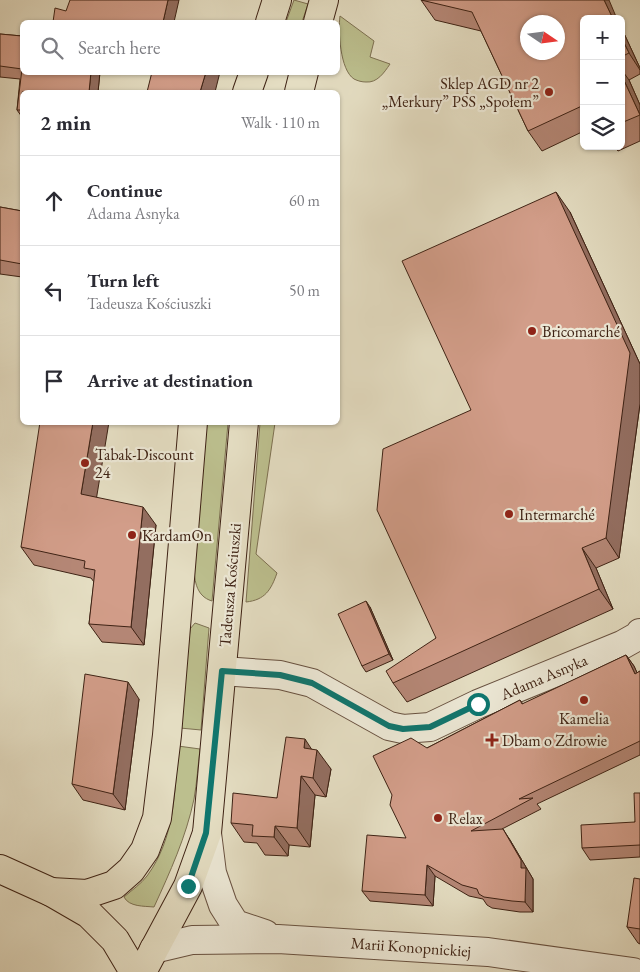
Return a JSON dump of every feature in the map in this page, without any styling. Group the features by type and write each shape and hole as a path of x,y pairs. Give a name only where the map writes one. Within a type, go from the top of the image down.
{"main road":[{"path":"271,20 277,0"},
{"path":"319,20 324,0"},
{"path":"248,90 253,75"},
{"path":"300,90 303,75"},
{"path":"52,892 87,894 114,885 131,870 145,850 157,818 167,735 193,425"},
{"name":"Tadeusza Kościuszki","path":"148,961 188,886 206,833 244,425"},
{"path":"0,869 52,892 89,914 115,940 134,972"}],"street":[{"name":"Adama Asnyka","path":"222,671 280,675 312,683 389,726 403,729 430,727 478,704 622,645 640,633"},
{"name":"Marii Konopnickiej","path":"206,833 212,874 223,905 235,924 278,939"},
{"name":"Marii Konopnickiej","path":"148,961 192,940 278,939 486,962 633,972"}],"green space":[{"path":"294,0 308,4 303,20 287,20"},
{"path":"340,16 374,41 370,57 390,64 383,74 374,81 362,82 354,79 349,74 341,50"},
{"path":"206,425 228,425 212,601 206,599 199,591 195,580 194,563"},
{"path":"260,425 275,425 256,554 277,573 270,589 263,596 246,602"},
{"path":"195,623 209,628 201,730 180,728 190,629"},
{"path":"178,746 200,749 195,793 187,827 154,907 129,903 124,897 147,876 163,846 168,830 172,814"}],"building":[{"path":"70,0 168,0 163,20 53,20 55,8 66,11"},
{"name":"Sklep AGD nr 2 „Merkury” PSS „Społem”","path":"421,0 604,0 611,15 580,15 580,107 528,131 472,12"},
{"path":"0,34 20,36 20,69 0,66"},
{"path":"625,45 629,53 625,55"},
{"path":"21,75 91,75 89,90 20,90 20,110 17,110"},
{"path":"151,75 205,75 201,90 148,90"},
{"path":"625,83 640,115 625,121"},
{"path":"556,192 630,353 606,538 582,548 599,589 393,683 386,671 436,638 377,510 383,449 471,410 402,261"},
{"path":"0,207 20,211 20,264 0,260"},
{"path":"40,425 92,425 81,494 143,507 131,627 89,624 95,570 84,568 85,561 21,547"},
{"path":"366,601 389,654 362,666 338,614"},
{"path":"626,655 635,674 640,671 640,741 519,799 533,798 471,831 503,829 521,860 521,868 526,868 525,902 484,897 479,894 477,889 462,885 427,865 425,895 362,891 367,835 406,838 390,805 392,795 373,756 411,738 427,748 520,700 522,704"},
{"path":"85,674 128,682 113,794 72,784"},
{"path":"286,737 305,739 304,748 317,750 313,778 301,776 297,828 275,826 274,837 252,836 253,825 231,823 233,793 277,798"},
{"path":"634,793 640,793 640,845 582,848 581,825 635,822"},
{"path":"634,878 640,879 640,929 627,927"}],"place":[{"name":"Sklep AGD nr 2 „Merkury” PSS „Społem”","path":"549,92"},
{"name":"Bricomarché","path":"532,331"},
{"name":"Tabak-Discount 24","path":"85,463"},
{"name":"Intermarché","path":"509,514"},
{"name":"KardamOn","path":"132,535"},
{"name":"Kamelia","path":"584,700"},
{"name":"Dbam o Zdrowie","path":"492,740"},
{"name":"Relax","path":"438,818"}],"route":[{"path":"188,886 206,833 222,671 280,675 312,683 389,726 403,729 430,727 478,704"}]}
